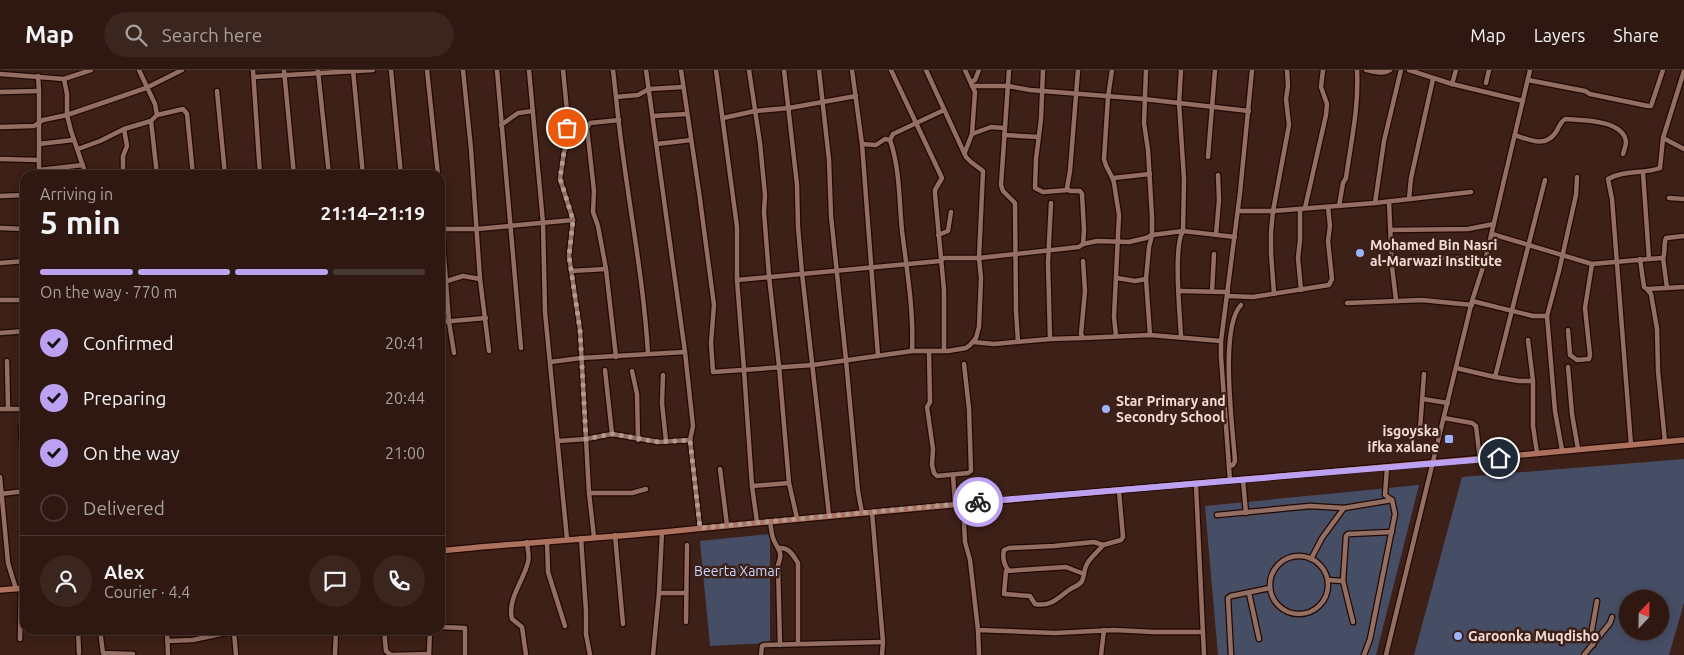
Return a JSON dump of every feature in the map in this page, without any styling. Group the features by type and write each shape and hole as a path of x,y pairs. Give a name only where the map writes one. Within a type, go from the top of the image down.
{"main road":[{"path":"445,550 963,503 1480,460 1562,450 1631,446 1684,440"},
{"path":"0,590 20,588"}],"street":[{"path":"0,74 64,79 76,73 91,70"},
{"path":"139,70 154,104 156,115"},
{"path":"0,127 34,126 50,118 67,116 146,88 182,70"},
{"path":"253,70 260,170"},
{"path":"254,77 284,73 372,70"},
{"path":"391,70 400,170"},
{"path":"427,70 437,170"},
{"path":"463,70 480,279 489,351"},
{"path":"497,70 521,348"},
{"path":"529,70 543,222 545,307 567,539"},
{"path":"563,70 568,120 567,144 560,178 573,220 569,250 580,330 589,493 594,537"},
{"path":"613,70 646,314 648,354"},
{"path":"646,70 685,352 693,426 690,440 700,528"},
{"path":"680,70 692,140 714,305 711,343 713,372 813,364 912,351 944,351 966,348 976,338 980,327 981,278 979,258 983,171 966,157 926,70"},
{"path":"716,70 737,227 738,280 744,370 752,486 757,522"},
{"path":"749,70 765,195 764,212 769,276 789,483 797,518"},
{"path":"784,70 797,185 802,273 829,516"},
{"path":"819,70 830,160 831,216 838,270 858,491 862,513"},
{"path":"852,70 862,144 878,356"},
{"path":"891,70 942,178 935,194 944,290 944,351"},
{"path":"965,70 975,92 972,134 965,152"},
{"path":"972,84 979,70"},
{"path":"1009,70 1001,185 1003,191 1015,203 1018,342"},
{"path":"1043,70 1035,188 1043,192 1080,191 1082,194 1084,230 1082,244"},
{"path":"1068,190 1078,70"},
{"path":"1112,70 1108,97 1104,159 1106,168 1113,178 1119,215 1114,317 1116,336"},
{"path":"1146,70 1144,123 1150,174 1152,235 1146,279 1150,335"},
{"path":"1181,70 1178,103 1184,179 1184,231 1181,234 1179,248 1181,337"},
{"path":"1208,157 1215,70"},
{"path":"1230,481 1221,341 1238,211 1252,70"},
{"path":"1274,294 1271,253 1273,211 1289,124 1286,99 1288,86 1286,70"},
{"path":"1301,290 1298,258 1302,209 1326,115 1327,104 1321,87 1323,70"},
{"path":"1339,206 1343,183 1346,178 1357,112 1359,94 1357,70"},
{"path":"1366,70 1381,73 1390,70"},
{"path":"1375,203 1384,142 1401,70"},
{"path":"1409,70 1417,71 1452,84 1523,101"},
{"path":"1452,84 1456,70"},
{"path":"1486,82 1489,70"},
{"path":"1386,655 1472,303 1492,234 1530,70"},
{"path":"1528,80 1651,106 1663,70"},
{"path":"318,71 328,170"},
{"path":"353,71 363,170"},
{"path":"1631,446 1612,199 1608,179 1614,175 1643,173 1660,168 1663,138 1684,72"},
{"path":"284,73 294,170"},
{"path":"38,76 40,91 39,170"},
{"path":"1409,199 1411,178 1433,78"},
{"path":"64,79 67,94 67,116 73,140 84,170"},
{"path":"972,84 1144,99 1249,111"},
{"path":"616,97 638,94 649,89 684,87"},
{"path":"0,92 40,91"},
{"path":"217,91 225,170"},
{"path":"722,118 755,111 789,108 856,96"},
{"path":"78,149 124,129 151,121 156,115 180,108 185,109 187,114 193,170"},
{"path":"912,351 912,331 899,181 896,156 890,140 893,134 944,110"},
{"path":"501,125 518,113 533,111"},
{"path":"653,116 687,114"},
{"path":"1515,135 1541,142 1549,140 1556,133 1560,122 1566,119 1614,125 1621,130 1626,142 1623,154"},
{"path":"616,356 606,269 598,226 593,212 594,191 587,126 590,123 619,120"},
{"path":"151,121 156,170"},
{"path":"972,134 991,127 1004,128"},
{"path":"123,170 123,156 127,146 124,129"},
{"path":"1004,135 1039,137"},
{"path":"1663,138 1684,148"},
{"path":"862,144 876,144 885,139 890,140"},
{"path":"39,144 73,140"},
{"path":"657,144 692,140"},
{"path":"0,159 38,160"},
{"path":"52,170 83,165"},
{"path":"1643,173 1650,259"},
{"path":"1113,178 1150,174"},
{"path":"1216,235 1219,200 1218,175"},
{"path":"1562,450 1555,411 1547,316 1576,195 1577,177"},
{"path":"1495,377 1545,180"},
{"path":"1238,211 1273,211 1328,207 1471,192"},
{"path":"0,196 20,195"},
{"path":"1669,198 1684,199"},
{"path":"1050,339 1049,250 1051,202"},
{"path":"1389,202 1392,267 1396,300"},
{"path":"1179,290 1212,291 1253,297 1329,285 1332,279 1328,241 1330,226 1328,207"},
{"path":"938,235 948,231 951,212"},
{"path":"445,229 477,229 573,220"},
{"path":"1390,230 1468,229 1494,224"},
{"path":"0,228 20,229"},
{"path":"738,280 940,261 944,258 979,258 1079,247 1082,244 1097,241 1129,242 1152,235 1184,231 1235,237"},
{"path":"1492,234 1592,264 1663,258"},
{"path":"1667,288 1663,258 1666,238 1684,236 1684,242"},
{"path":"1212,291 1214,254"},
{"path":"1412,258 1463,258 1485,261"},
{"path":"1640,259 1643,285 1651,294 1657,329 1658,371 1665,442"},
{"path":"445,260 449,322 454,353"},
{"path":"0,263 20,261"},
{"path":"1083,261 1085,291 1081,334 1083,338"},
{"path":"1568,330 1570,355 1577,360 1589,359 1586,308 1592,264"},
{"path":"571,271 606,269"},
{"path":"447,281 464,276 480,279"},
{"path":"1117,278 1135,281 1146,279"},
{"path":"1647,289 1684,287"},
{"path":"0,300 20,300"},
{"path":"1347,303 1422,300 1472,303 1533,316 1547,316"},
{"path":"1229,466 1233,466 1235,461 1230,394 1230,338 1234,316 1241,306"},
{"path":"445,322 486,318"},
{"path":"0,333 20,331"},
{"path":"973,342 994,344 1050,339 1150,335 1221,341"},
{"path":"1528,340 1533,381 1537,453"},
{"path":"550,362 581,358 685,352"},
{"path":"929,352 930,402 927,407 932,465 937,476 968,473 971,471 969,409 964,364"},
{"path":"7,361 8,408"},
{"path":"1568,367 1578,449"},
{"path":"1456,368 1495,377 1533,381"},
{"path":"605,370 612,434"},
{"path":"632,371 637,394 638,440"},
{"path":"1420,429 1424,374"},
{"path":"663,375 662,402 666,441"},
{"path":"1423,399 1448,403"},
{"path":"0,409 20,409"},
{"path":"1444,418 1472,423 1476,426 1480,460"},
{"path":"558,441 586,439 612,434 638,440 659,442 690,440"},
{"path":"1364,655 1370,639 1395,514 1392,500 1385,495 1387,467"},
{"path":"720,470 727,525"},
{"path":"953,475 955,504"},
{"path":"0,477 8,563 20,586"},
{"path":"1243,480 1246,512"},
{"path":"752,486 789,483"},
{"path":"1196,484 1204,655"},
{"path":"589,493 632,493 646,489"},
{"path":"1008,570 1003,560 1003,554 1004,550 1009,548 1094,542 1103,545 1122,540 1118,491"},
{"path":"1,494 20,492"},
{"path":"1217,515 1310,506 1344,508 1392,500"},
{"path":"963,503 965,542 970,560 978,630 978,655"},
{"path":"1311,559 1322,538 1344,508"},
{"path":"872,512 883,642 882,655"},
{"path":"770,521 773,540 779,548 781,557 778,565 780,645"},
{"path":"653,655 662,532"},
{"path":"1353,622 1343,581 1347,535 1392,532"},
{"path":"616,535 623,624"},
{"path":"581,538 586,634 590,655"},
{"path":"547,541 548,572 565,626"},
{"path":"526,655 522,627 512,619 511,611 528,562 527,542"},
{"path":"1008,570 1006,571 1004,594 1030,596 1035,604 1048,604 1079,584 1086,565 1103,545"},
{"path":"686,622 687,546"},
{"path":"779,548 791,552 798,563 798,644"},
{"path":"1301,556 1311,559 1325,571 1328,580 1323,603 1310,612 1303,614 1295,614 1281,608 1275,602 1270,588 1273,573 1282,562 1291,557 1301,556"},
{"path":"1008,570 1018,571 1066,567 1084,574"},
{"path":"1328,580 1343,581"},
{"path":"1231,655 1228,598 1270,588"},
{"path":"659,593 686,593"},
{"path":"1249,593 1259,639"},
{"path":"1593,646 1592,629 1597,601"},
{"path":"1584,655 1593,646 1612,618"},
{"path":"445,627 465,628 465,655"},
{"path":"978,630 1055,633 1104,630 1204,632"},
{"path":"1102,655 1104,630"},
{"path":"20,635 20,639"},
{"path":"78,635 79,652"},
{"path":"101,635 103,653 133,654"},
{"path":"166,635 168,655"},
{"path":"167,641 193,640 216,635"},
{"path":"236,655 237,635"},
{"path":"335,655 336,635"},
{"path":"384,635 386,651 392,655 429,654 430,635"},
{"path":"761,655 763,646 883,642"}],"green space":[{"path":"1684,459 1684,603 1669,655 1414,655 1462,477"},
{"path":"1419,485 1376,655 1218,655 1205,506"},
{"name":"Beerta Xamar","path":"770,534 770,643 710,646 700,541"}],"way so far":[{"path":"567,128 567,144 560,178 573,220 569,256 580,330 582,395 586,439 612,434 638,440 659,442 690,440 700,528 978,502"}],"place":[{"name":"Mohamed Bin Nasri al-Marwazi Institute","path":"1360,253"},
{"name":"Star Primary and Secondry School","path":"1106,409"},
{"name":"isgoyska ifka xalane","path":"1449,439"},
{"name":"Garoonka Muqdisho","path":"1458,636"}],"route":[{"path":"978,502 1499,458"}]}
